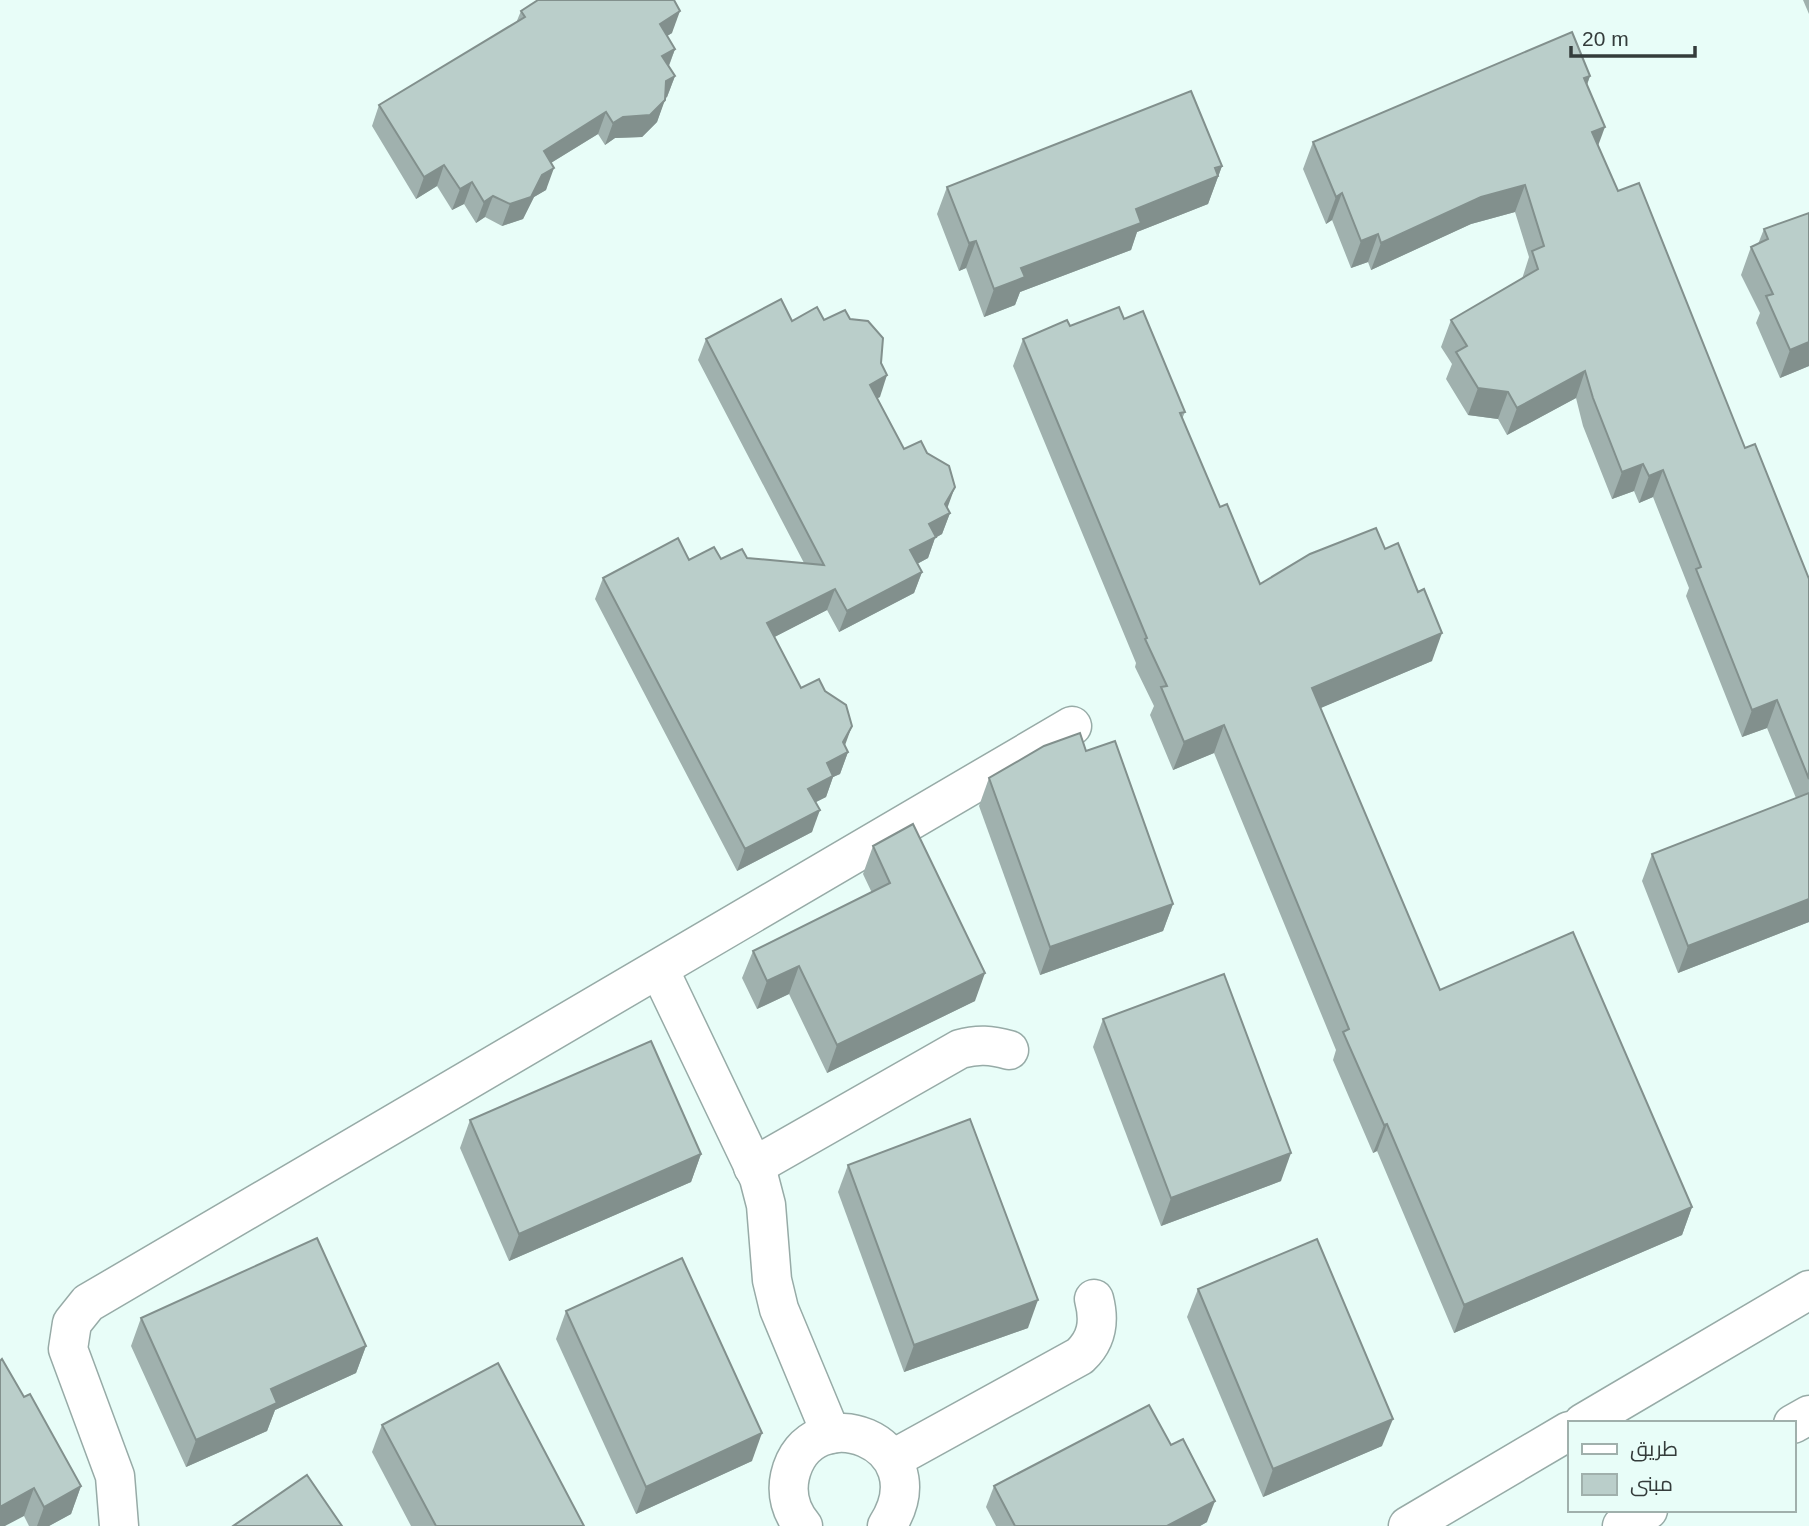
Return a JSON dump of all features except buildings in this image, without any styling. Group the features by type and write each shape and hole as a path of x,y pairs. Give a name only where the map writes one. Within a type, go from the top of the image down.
{"street":[{"path":"119,1526 116,1476 68,1349 72,1323 88,1304 1072,726"},
{"path":"659,969 753,1167 766,1205 772,1280 779,1309 831,1434"},
{"path":"753,1167 960,1049 991,1045 1009,1050"},
{"path":"1586,1421 1809,1290"},
{"path":"892,1459 1080,1356 1093,1341 1097,1328 1098,1313 1094,1299"},
{"path":"1408,1526 1568,1432"},
{"path":"794,1524 788,1484 792,1467 802,1452 815,1440 831,1434 849,1433 866,1436 881,1446 892,1459 899,1476 901,1493 895,1521"},
{"path":"1622,1526 1645,1512"}]}
